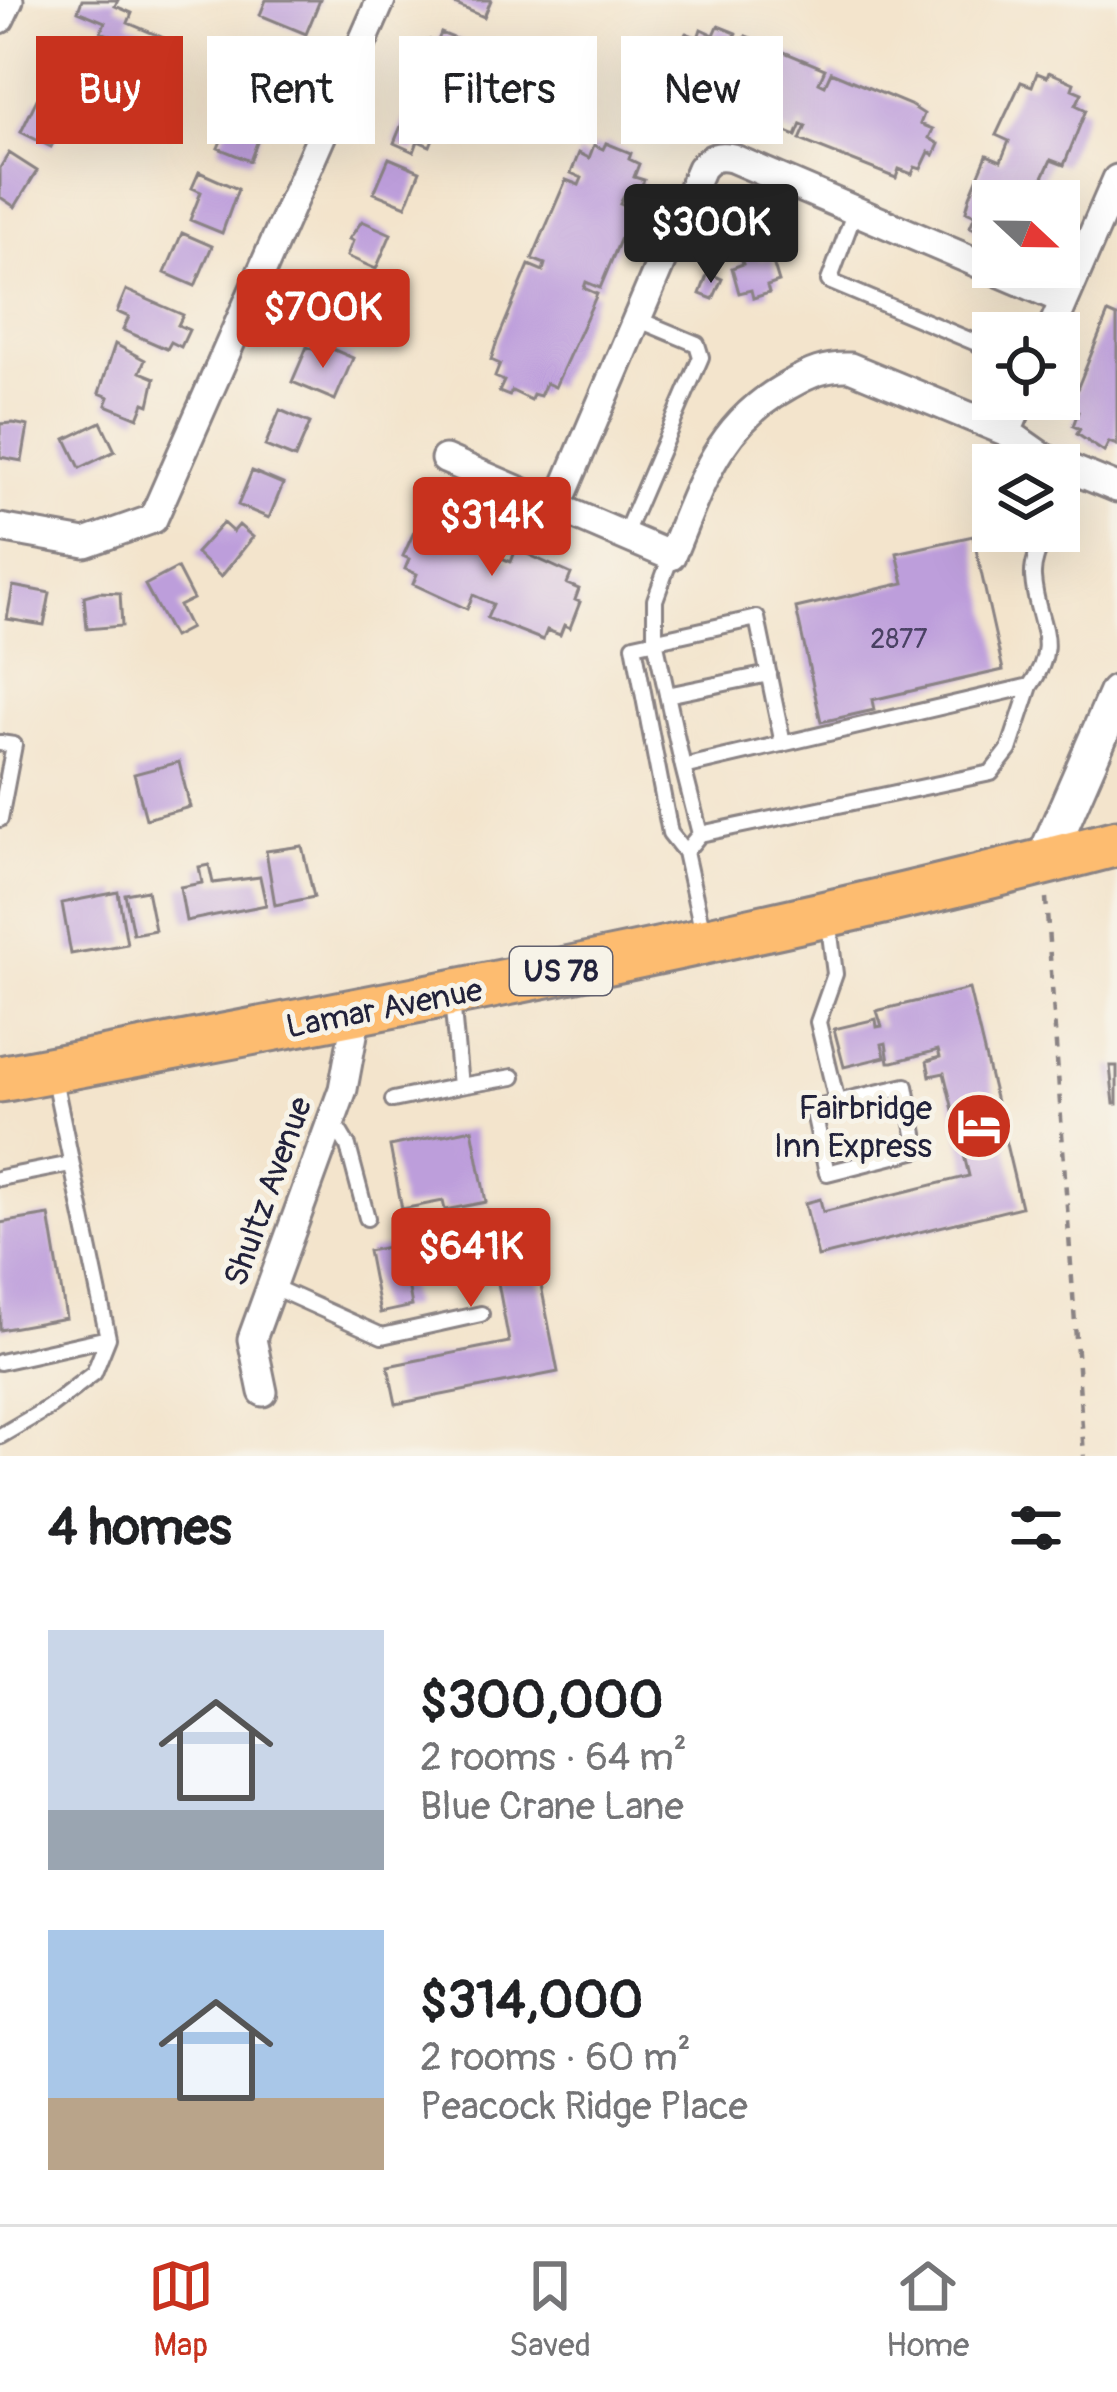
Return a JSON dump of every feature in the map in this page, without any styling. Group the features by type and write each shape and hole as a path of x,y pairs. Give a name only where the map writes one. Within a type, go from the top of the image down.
{"main road":[{"name":"Lamar Avenue","path":"0,1079 452,994 827,914 1117,843"}],"street":[{"path":"0,19 9,0"},
{"path":"0,528 85,543 153,519 381,0"},
{"path":"556,507 708,160 720,155 1064,300"},
{"path":"1059,312 1117,178"},
{"path":"445,459 670,556 726,436 760,400 812,372 850,367 1007,432 1024,444"},
{"path":"1007,432 1012,420"},
{"path":"1080,473 1117,488"},
{"path":"1044,862 1117,694"},
{"name":"Shultz Avenue","path":"263,1392 252,1339 343,1089 357,1013"}],"lane":[{"path":"855,211 829,281 972,341"},
{"path":"624,536 701,357 697,344 637,319"},
{"path":"686,852 700,834 991,773 1010,749 1030,686 1044,666 1048,641 1033,575 1040,552"},
{"path":"670,556 655,600 655,640 700,834"},
{"path":"704,940 686,852 670,833 634,645 757,618 783,744"},
{"path":"667,695 769,674"},
{"path":"683,766 1030,686"},
{"path":"0,742 14,745 0,819"},
{"path":"827,914 835,974 818,1022 837,1102"},
{"path":"452,994 460,1086"},
{"path":"0,1436 94,1373 108,1338 52,1070"},
{"path":"394,1100 513,1077"},
{"path":"906,1086 918,1150 827,1173 813,1108 837,1102 906,1086"},
{"path":"332,1119 348,1146 367,1218"},
{"path":"0,1178 71,1164"},
{"path":"271,1286 382,1336 481,1315"},
{"path":"0,1362 108,1338"}],"path":[{"path":"1044,862 1084,1456"}],"building":[{"path":"82,0 118,0 115,6 132,13 128,23 159,36 111,36 101,32 105,22 78,11"},
{"path":"266,0 320,0 306,34 260,15"},
{"path":"455,0 491,0 484,17 454,4"},
{"path":"718,26 736,33 735,36 699,36 701,29 714,35"},
{"path":"783,51 825,69 819,82 825,85 831,72 910,105 924,114 920,124 933,129 929,138 939,144 921,169 915,167 912,174 899,169 896,178 800,140 806,126 801,124 796,136 783,131"},
{"path":"1049,72 1074,83 1072,89 1082,93 1076,105 1086,110 1064,165 1051,160 1045,180 977,180 987,155 1001,161 1009,141 996,135 1021,82 1032,86 1037,73 1047,77"},
{"path":"36,101 36,140 21,132"},
{"path":"399,131 399,144 417,144 414,152 394,143"},
{"path":"606,143 631,153 629,159 639,164 634,177 644,180 635,201 624,196 620,204 633,209 600,288 586,282 584,288 597,294 555,387 546,383 540,396 533,394 531,400 512,391 509,396 499,392 504,381 495,377 500,364 491,360 529,265 543,271 545,264 532,259 566,180 579,185 582,178 571,173 579,153 589,158 594,145 603,149"},
{"path":"220,144 256,144 250,161 218,148"},
{"path":"9,153 37,171 15,207 0,197 0,168"},
{"path":"389,158 420,171 406,206 374,193"},
{"path":"199,172 238,189 222,233 190,220 201,192 192,188"},
{"path":"362,221 391,234 376,269 347,256 353,241 349,239"},
{"path":"182,233 212,246 195,286 165,273"},
{"path":"758,251 760,260 771,256 779,282 767,286 769,293 753,298 751,290 739,293 732,268 743,264 741,256"},
{"path":"708,273 722,279 713,299 700,294"},
{"path":"334,285 367,299 362,312 369,316 361,333 320,319"},
{"path":"126,290 183,315 178,325 189,330 181,347 171,342 167,349 123,330 129,317 117,312"},
{"path":"1108,313 1117,317 1117,445 1109,442 1104,452 1073,426 1080,420 1080,382"},
{"path":"115,344 145,360 140,372 155,378 149,405 144,403 138,418 106,405 109,397 99,393"},
{"path":"323,345 353,358 335,400 292,382 307,347 320,352"},
{"path":"280,410 310,423 295,458 265,446"},
{"path":"101,422 115,451 80,468 66,439"},
{"path":"0,424 28,426 22,461 0,457"},
{"path":"252,471 283,484 269,518 238,505"},
{"path":"441,519 497,540 492,554 511,562 516,549 571,574 567,584 579,589 575,600 580,602 570,628 564,625 560,635 547,630 543,640 487,618 493,604 473,595 467,609 413,584 417,574 405,569 409,559 403,556 414,532 419,534 424,523 437,528"},
{"path":"223,523 233,532 239,525 253,537 221,577 196,553"},
{"path":"972,536 1003,670 872,700 874,710 821,722 796,608 904,583 897,553"},
{"path":"177,568 193,599 179,606 190,628 173,637 145,585"},
{"path":"13,586 50,593 44,625 7,619"},
{"path":"120,593 122,626 87,629 84,596"},
{"path":"179,762 190,807 146,819 134,774"},
{"path":"302,846 314,897 275,905 266,851"},
{"path":"209,865 213,883 260,877 266,905 186,921 180,887 202,883 199,867"},
{"path":"147,890 155,930 133,934 125,894"},
{"path":"118,892 127,944 71,954 62,903"},
{"name":"Fairbridge Inn Express","path":"969,989 1021,1207 818,1257 805,1203 820,1199 823,1212 969,1176 944,1073 930,1076 927,1061 940,1057 938,1050 889,1062 886,1043 882,1044 885,1057 844,1067 834,1029 876,1019 877,1027 882,1026 877,1011"},
{"path":"1110,1066 1117,1066 1117,1104 1114,1104"},
{"path":"472,1129 486,1202 445,1210 443,1201 402,1209 390,1146"},
{"path":"49,1215 66,1318 0,1330 0,1223"},
{"path":"528,1219 558,1372 396,1404 388,1366 509,1342 494,1261 407,1278 412,1306 380,1313 368,1251"}],"place":[{"name":"Fairbridge Inn Express","path":"979,1126"}]}
